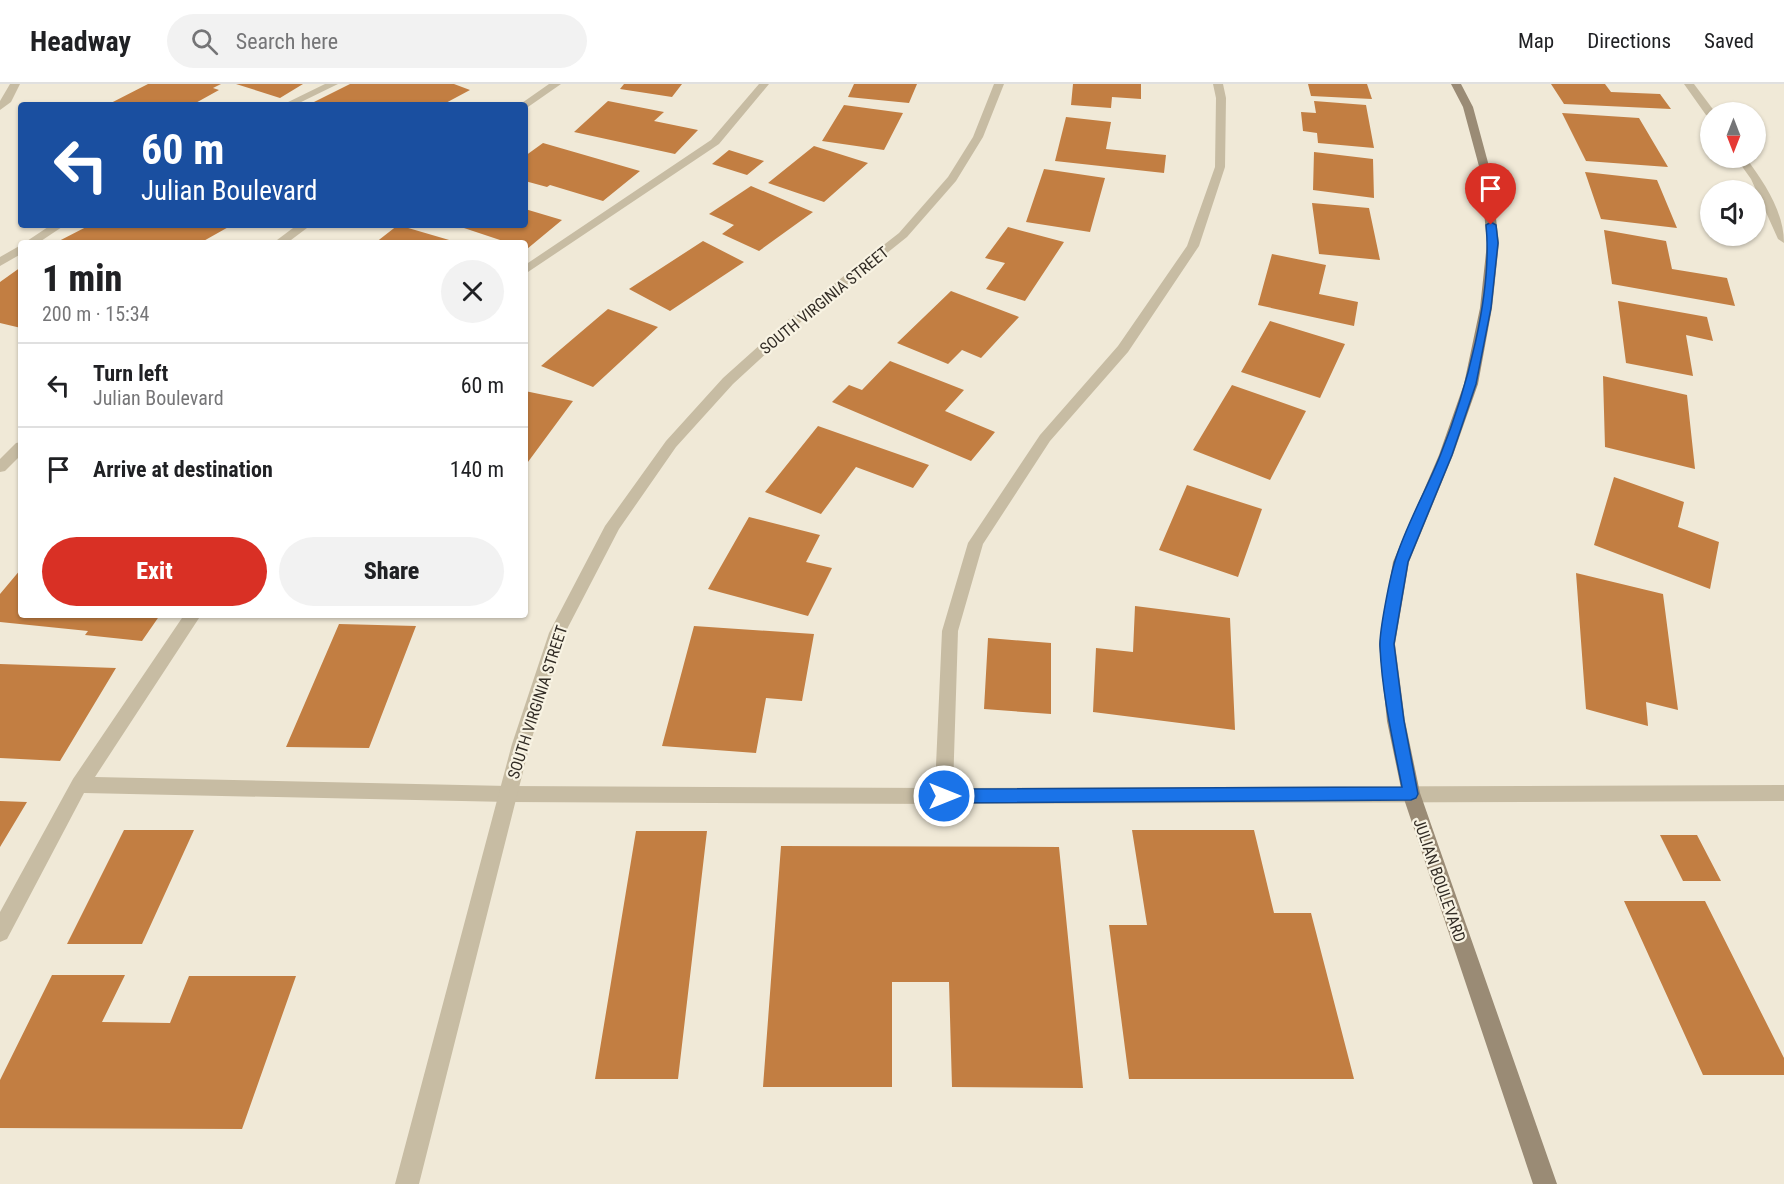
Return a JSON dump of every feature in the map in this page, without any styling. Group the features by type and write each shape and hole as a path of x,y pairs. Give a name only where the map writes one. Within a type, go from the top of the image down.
{"main road":[{"name":"JULIAN BOULEVARD","path":"1456,84 1468,107 1485,170 1493,243 1486,308 1471,384 1446,455 1401,562 1387,644 1396,721 1411,794 1545,1184"}],"street":[{"path":"0,107 7,100 15,84"},
{"path":"294,102 333,84"},
{"path":"528,102 556,84"},
{"path":"528,268 715,142 764,84"},
{"name":"SOUTH VIRGINIA STREET","path":"407,1184 508,794 557,633 613,526 671,444 728,381 793,322 903,235 945,187 978,137 999,84"},
{"path":"944,796 950,631 976,543 1046,438 1123,349 1193,246 1220,167 1221,98 1218,84"},
{"path":"1689,84 1702,102"},
{"path":"1748,168 1756,179 1784,239"},
{"path":"35,240 54,228"},
{"path":"284,240 302,228"},
{"path":"0,262 18,251"},
{"path":"0,467 18,450"},
{"path":"0,932 79,785 191,618"},
{"path":"79,785 508,794 944,796 1784,794"}],"building":[{"path":"148,84 221,84 213,88 219,90 197,102 113,102"},
{"path":"236,84 303,84 280,98"},
{"path":"350,84 454,84 470,90 448,102 314,102"},
{"path":"624,84 682,84 672,97 620,89"},
{"path":"854,84 917,84 909,103 848,97"},
{"path":"1073,84 1141,84 1141,99 1112,97 1111,108 1071,105"},
{"path":"1308,84 1367,84 1372,99 1311,96"},
{"path":"1551,84 1605,84 1611,92 1660,94 1671,109 1564,104"},
{"path":"608,101 664,112 654,121 698,130 675,154 574,132"},
{"path":"1314,101 1366,105 1374,148 1318,143 1317,133 1303,131 1301,112 1316,113"},
{"path":"844,105 903,113 884,150 822,141"},
{"path":"1562,113 1639,118 1668,167 1586,161"},
{"path":"1066,117 1111,122 1106,149 1166,155 1164,173 1055,161"},
{"path":"543,143 640,171 603,201 550,185 547,187 528,182 528,154"},
{"path":"814,146 868,163 824,202 768,183"},
{"path":"729,150 764,161 747,175 712,164"},
{"path":"1314,152 1373,159 1374,198 1313,190"},
{"path":"1044,169 1105,178 1090,232 1026,222"},
{"path":"1585,172 1657,180 1677,228 1601,219"},
{"path":"751,186 813,212 759,251 722,234 734,225 709,214"},
{"path":"1312,203 1369,208 1380,260 1319,254"},
{"path":"528,210 562,220 528,248 528,240 500,240 464,228 528,228"},
{"path":"1008,227 1064,242 1025,301 986,289 1005,263 985,258"},
{"path":"84,228 227,228 205,240 61,240"},
{"path":"394,228 408,228 449,240 379,240"},
{"path":"1604,230 1666,241 1672,269 1727,278 1735,306 1612,284"},
{"path":"703,241 744,262 670,311 629,289"},
{"path":"1272,254 1326,265 1319,294 1358,302 1354,326 1258,305"},
{"path":"18,269 18,327 0,323 0,282"},
{"path":"951,291 1019,317 981,358 962,350 948,364 897,343"},
{"path":"1618,301 1707,317 1713,341 1686,335 1693,376 1626,363"},
{"path":"608,309 658,327 593,387 541,366"},
{"path":"1270,321 1345,344 1320,398 1241,372"},
{"path":"890,361 964,390 945,411 995,432 971,461 832,402 849,385 862,390"},
{"path":"1603,376 1687,395 1695,469 1605,447"},
{"path":"1232,385 1306,411 1270,480 1193,450"},
{"path":"528,392 573,401 528,462"},
{"path":"818,426 929,465 913,488 856,467 821,514 765,492"},
{"path":"1614,477 1684,502 1678,527 1719,542 1710,589 1594,545"},
{"path":"1187,485 1262,509 1238,577 1159,550"},
{"path":"749,517 820,535 806,562 832,568 808,616 708,589"},
{"path":"18,573 18,618 158,618 142,641 85,635 88,631 0,622 0,594"},
{"path":"1576,573 1663,594 1678,710 1646,702 1648,726 1586,709"},
{"path":"1135,606 1230,618 1235,730 1093,712 1096,648 1133,652"},
{"path":"339,624 416,626 369,748 286,747"},
{"path":"694,626 814,634 802,701 766,698 756,753 662,746"},
{"path":"988,638 1051,643 1051,714 984,709"},
{"path":"0,664 116,668 60,761 0,758"},
{"path":"0,801 27,802 0,847"},
{"path":"124,830 194,830 142,944 67,944"},
{"path":"1132,830 1254,830 1274,913 1311,913 1354,1079 1129,1079 1109,925 1147,925"},
{"path":"636,831 707,831 678,1079 595,1079"},
{"path":"1660,835 1697,835 1721,881 1683,881"},
{"path":"781,846 1059,847 1083,1088 952,1087 949,982 892,982 892,1087 763,1087"},
{"path":"1624,901 1705,901 1784,1058 1784,1075 1703,1075"},
{"path":"52,975 125,975 102,1022 170,1023 189,976 296,976 242,1129 0,1128 0,1080"}],"route":[{"path":"944,796 1411,794 1396,721 1387,644 1401,562 1446,455 1471,384 1486,308 1493,243 1491,225"}]}
